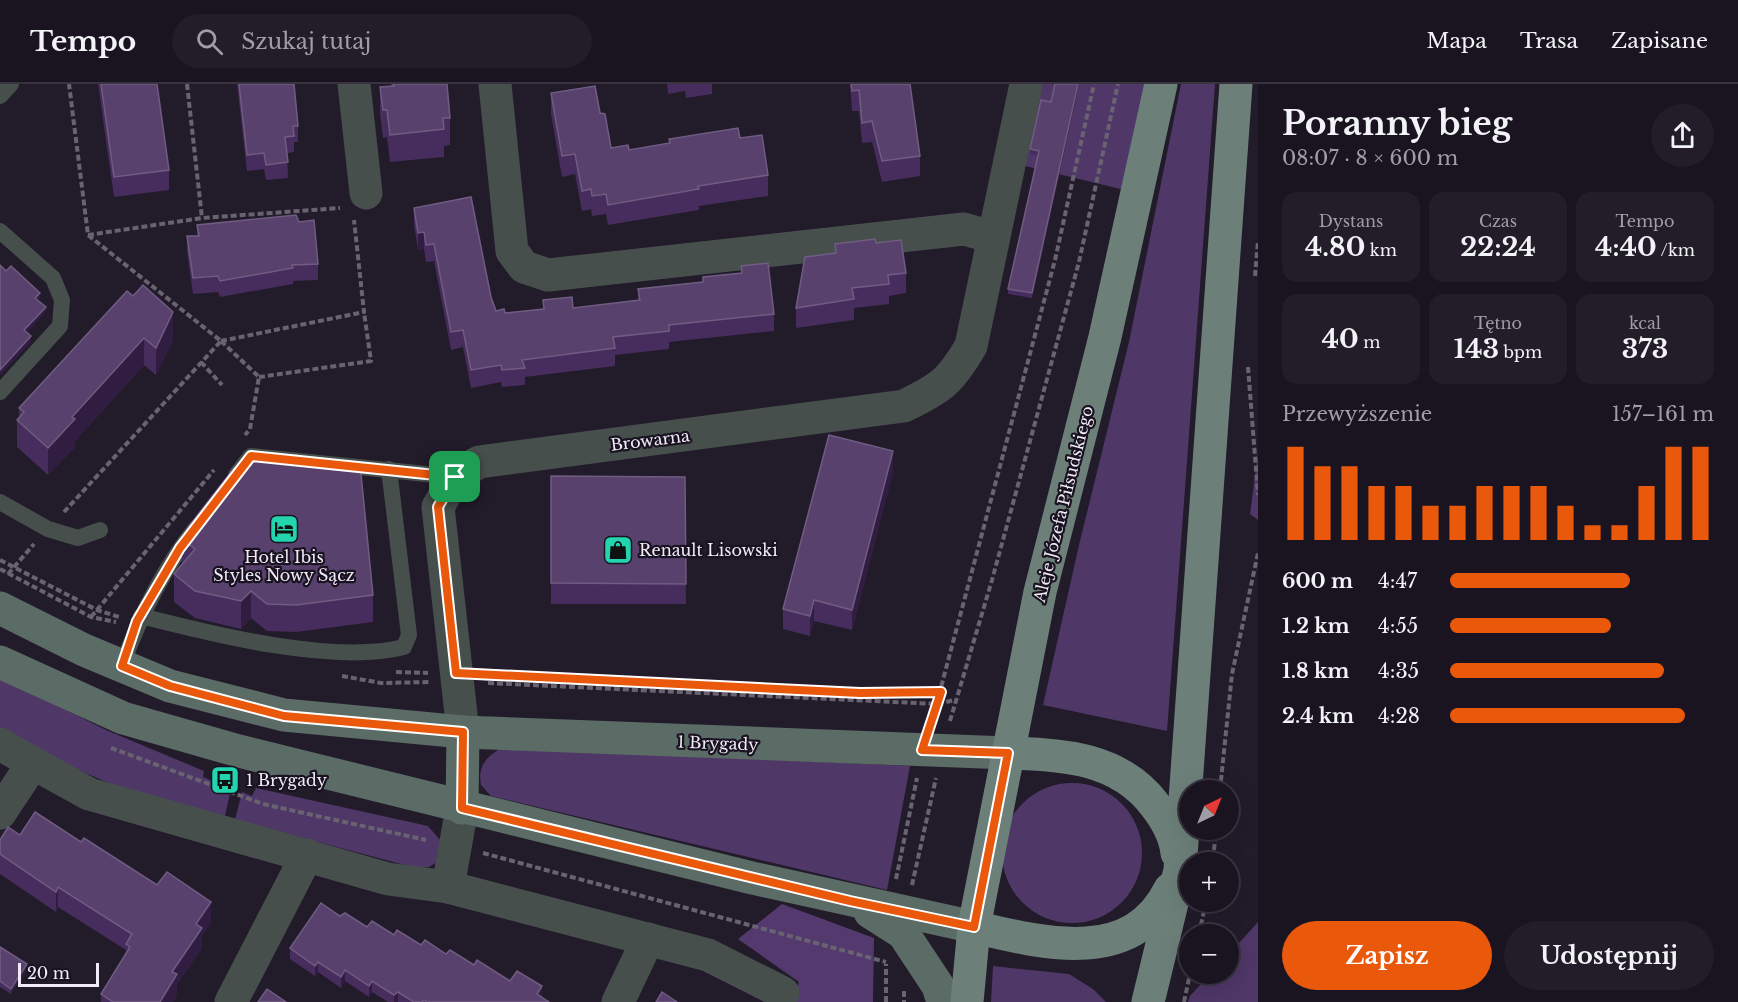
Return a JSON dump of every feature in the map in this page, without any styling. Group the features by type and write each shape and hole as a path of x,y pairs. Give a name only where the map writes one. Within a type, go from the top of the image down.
{"main road":[{"name":"Aleje Józefa Piłsudskiego","path":"967,1002 974,927 1040,592 1105,337 1161,84"},
{"path":"1181,852 1236,84"},
{"name":"1 Brygady","path":"1008,753 1071,757 1111,767 1142,788 1164,817 1176,840 1179,862"},
{"path":"974,927 1017,937 1060,943 1091,943 1124,937 1142,927 1164,902 1179,872"},
{"path":"1149,1002 1179,874"}],"street":[{"path":"354,84 354,207"},
{"path":"495,84 512,251 524,267 548,275 964,229 992,237"},
{"name":"Browarna","path":"463,732 438,507 455,477 479,462 904,406 930,393 954,375 971,346 992,237 1026,84"},
{"name":"1 Brygady","path":"2,594 84,650 170,686 284,716 463,732 1008,753"},
{"path":"0,662 123,718 239,752 850,901 894,915 974,927"},
{"path":"448,887 462,808 463,732"},
{"path":"0,744 89,794 388,879 448,887 708,955 783,993"},
{"path":"0,813 33,763"},
{"path":"231,1002 307,855"},
{"path":"894,915 903,933 938,986 943,1002"},
{"path":"618,1002 648,939"}],"lane":[{"path":"0,96 11,84"},
{"path":"0,231 53,278 62,300 60,326 0,392"},
{"path":"225,491 251,456 455,477"},
{"path":"139,619 283,646 382,652 404,647 409,635 389,470"},
{"path":"0,502 48,528 78,538 100,530"},
{"path":"122,666 139,619 180,548 205,517"}],"path":[{"path":"69,84 88,235 221,341 259,377"},
{"path":"187,84 202,218"},
{"path":"886,1002 894,915 932,750 941,692 1055,260 1094,84"},
{"path":"894,915 932,750 954,700 992,580 1079,262 1118,84"},
{"path":"88,235 202,218 354,207 371,361 259,377"},
{"path":"1254,285 1258,241"},
{"path":"2,594 13,568 221,341 364,312"},
{"path":"201,362 222,385"},
{"path":"1248,363 1258,495"},
{"path":"242,438 250,429 259,377"},
{"path":"91,617 220,463"},
{"path":"1221,780 1232,674 1258,553"},
{"path":"0,560 97,610 139,619"},
{"path":"388,672 456,673 860,693 941,692"},
{"path":"1214,852 1215,840"},
{"path":"904,979 904,1002"},
{"path":"1184,1002 1188,984"}],"shaded area":[{"path":"1026,84 1150,84 1137,193 1009,162"},
{"path":"1181,84 1215,84 1167,731 1043,705 1079,545 1129,342"},
{"path":"1258,453 1258,520 1250,514"},
{"path":"0,677 106,730 204,771 203,777 231,789 224,820 137,795 76,769 0,727"},
{"path":"504,747 910,766 887,890 491,796 481,785 482,767 488,758"},
{"path":"1072,783 1099,788 1121,804 1137,826 1142,853 1137,880 1121,902 1099,918 1072,923 1045,918 1023,902 1007,880 1002,853 1007,826 1023,804 1045,788"},
{"path":"256,788 428,826 440,840 440,860 429,867 416,868 235,820 242,792 252,796"},
{"path":"782,904 874,938 873,1002 792,1002 799,982 738,939"},
{"path":"1258,922 1258,1002 1188,1002 1190,996 1201,984 1239,984 1239,943"},
{"path":"993,966 1069,974 1093,989 1106,1002 991,1002"}],"building":[{"path":"101,84 157,84 169,170 114,177"},
{"path":"239,84 294,84 298,126 293,126 294,136 285,137 288,162 266,165 264,153 247,155"},
{"path":"393,84 447,84 450,118 443,118 444,129 390,135 387,110 383,110 380,87 394,86"},
{"path":"851,84 910,84 920,156 882,161 872,121 862,123 859,90 852,91"},
{"path":"1055,84 1078,84 1032,293 1008,289 1039,151 1030,149 1041,100 1051,102"},
{"path":"595,86 600,113 605,114 611,148 628,145 629,150 670,143 669,139 738,128 740,138 762,135 768,175 698,186 699,189 608,205 606,194 592,196 591,189 582,191 575,154 562,156 551,93"},
{"path":"471,197 491,297 496,311 504,309 505,313 544,309 543,300 572,297 573,308 640,300 638,289 703,282 703,277 742,273 741,266 768,263 774,314 669,325 669,331 613,337 615,348 522,360 525,368 502,370 501,365 471,370 463,330 451,332 434,244 426,245 424,232 418,233 414,208"},
{"path":"296,215 299,222 314,220 318,264 292,265 293,268 220,281 218,276 193,278 187,236 199,236 197,225"},
{"path":"875,239 876,243 901,240 906,273 888,275 889,284 852,288 854,299 796,308 805,257 836,253 835,244"},
{"path":"0,265 6,271 11,266 40,293 35,298 46,307 24,330 31,336 0,370"},
{"path":"143,285 173,312 156,348 144,338 72,417 75,419 48,448 17,420 24,412 19,408 127,291 133,296"},
{"path":"829,435 893,451 852,610 814,600 810,616 783,609"},
{"name":"Hotel Ibis Styles Nowy Sącz","path":"297,455 310,467 360,464 373,595 296,605 267,604 251,591 241,601 195,591 174,574 195,549 182,539 189,526 234,468 249,458"},
{"name":"Renault Lisowski","path":"551,476 685,477 686,584 551,583"},
{"path":"35,812 81,842 84,838 157,885 167,872 211,902 196,924 202,928 172,972 177,974 160,1002 113,1002 101,994 130,947 126,944 132,934 58,887 56,892 0,854 0,840 8,827 20,835"},
{"path":"321,903 340,916 345,913 367,927 372,921 394,935 397,930 421,945 425,940 446,954 450,950 474,965 477,960 510,981 517,971 542,986 537,994 549,1002 427,1002 424,1000 414,1002 398,992 394,995 372,981 369,986 345,970 341,977 318,962 315,966 290,948"},
{"path":"0,947 27,964 11,989 0,981"},
{"path":"267,989 286,1002 258,1002"},
{"path":"662,992 677,1002 656,1002"}],"place":[{"name":"Hotel Ibis Styles Nowy Sącz","path":"284,529"},
{"name":"Renault Lisowski","path":"618,550"},
{"name":"1 Brygady","path":"225,780"}],"route":[{"path":"251,456 455,477 438,507 456,673 860,693 941,692 922,750 1008,753 974,927 850,901 462,808 463,732 284,716 170,686 122,666 137,621 180,548 251,456"}]}
